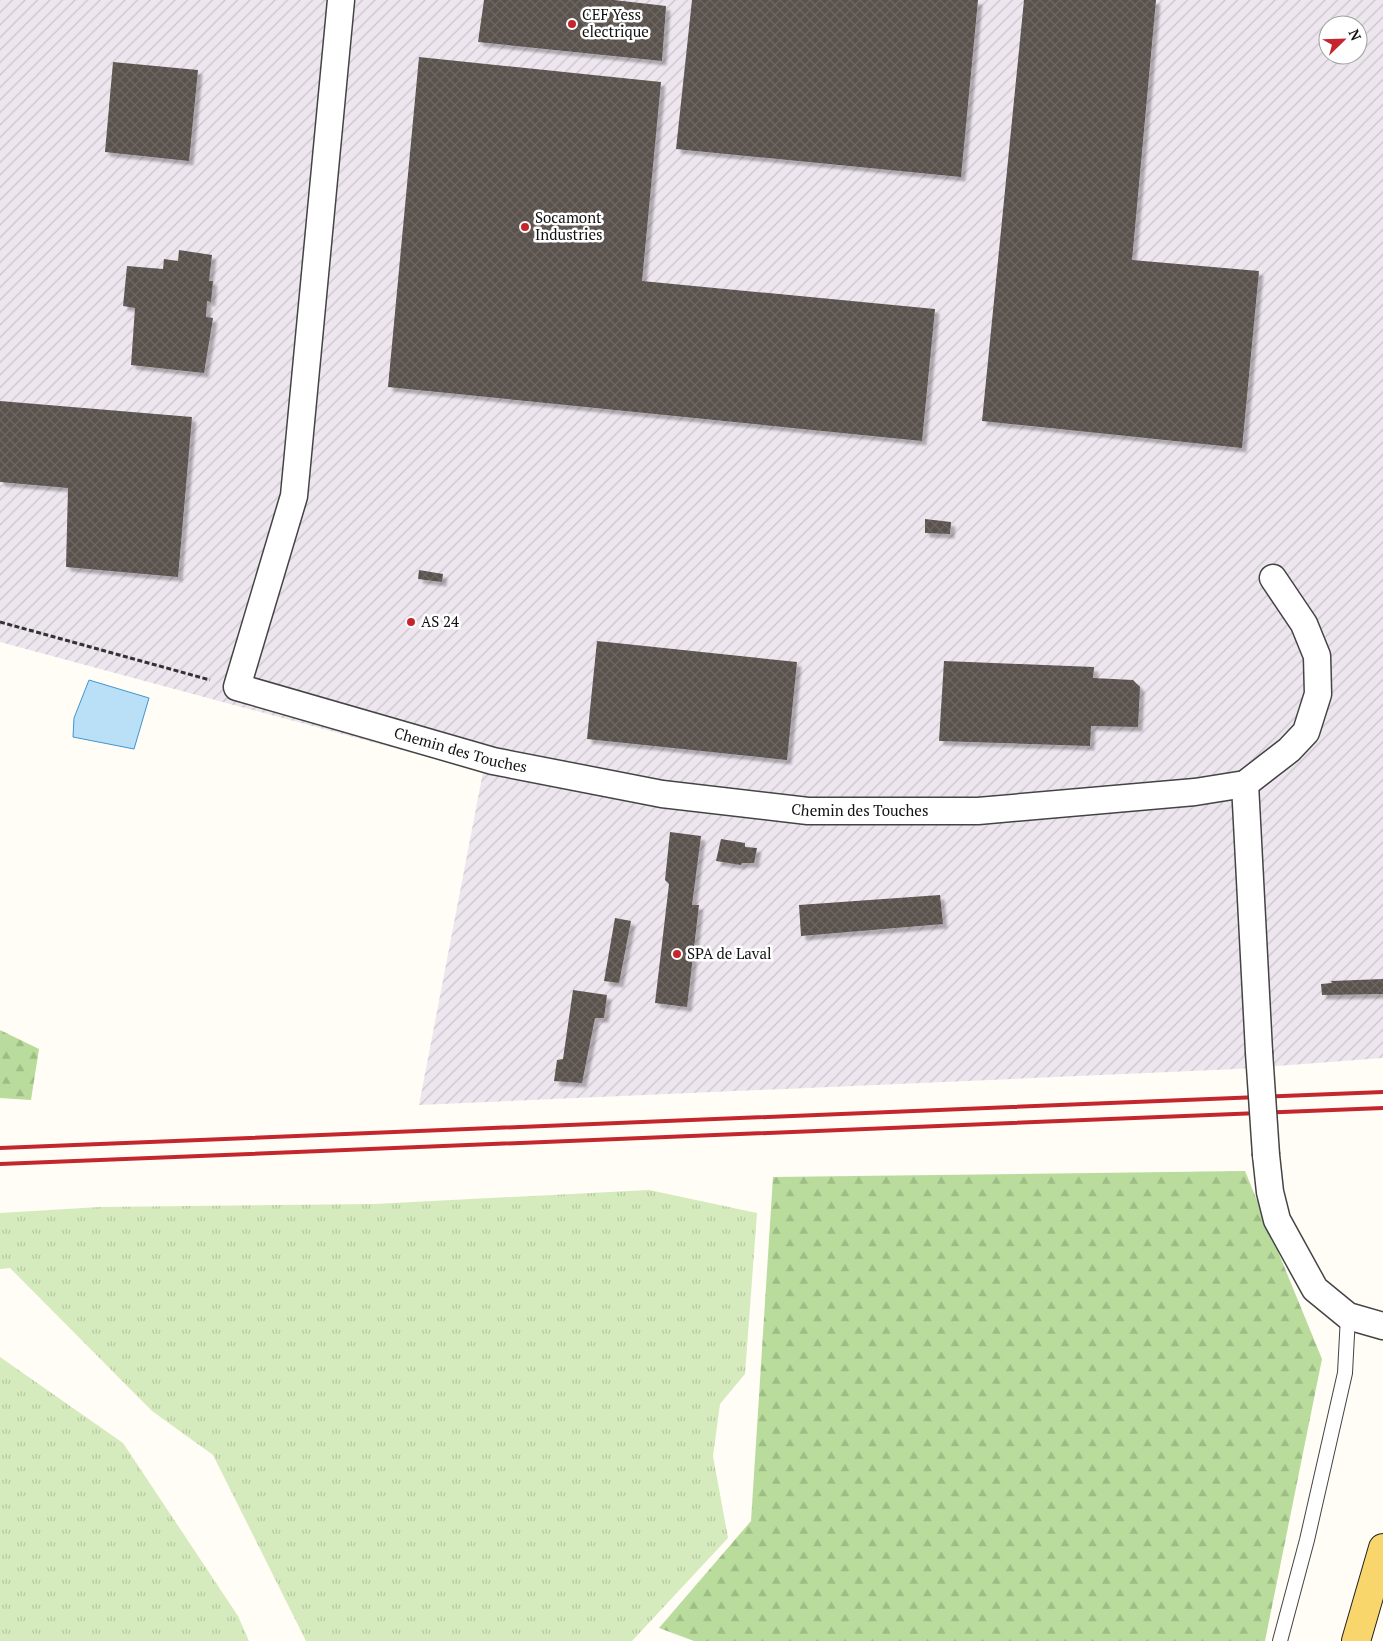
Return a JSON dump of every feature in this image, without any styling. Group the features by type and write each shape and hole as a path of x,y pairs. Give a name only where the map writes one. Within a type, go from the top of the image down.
{"main road":[{"path":"1356,1641 1383,1548"}],"street":[{"path":"238,688 294,496 341,0"},
{"name":"Chemin des Touches","path":"238,688 492,760 662,794 808,811 978,811 1195,792 1245,784 1289,750 1306,732 1318,694 1317,656 1304,624 1273,578"},
{"path":"1245,784 1266,1155 1270,1192 1277,1220 1315,1289 1348,1316 1383,1326"}],"lane":[{"path":"1280,1641 1307,1540 1344,1373 1348,1316"}],"path":[{"path":"0,622 238,688"}],"shaded area":[{"path":"0,0 1383,0 1383,1058 1237,1069 419,1105 483,772 0,642"}],"green space":[{"path":"0,1030 39,1049 31,1100 0,1098"},
{"path":"1245,1171 1322,1359 1265,1641 694,1641 659,1628 751,1521 773,1177"},
{"path":"649,1190 757,1213 745,1374 720,1404 713,1456 728,1538 632,1641 306,1641 213,1455 152,1411 10,1268 0,1269 0,1213 100,1207 374,1204"},
{"path":"0,1357 123,1443 238,1616 249,1641 0,1641"}],"water":[{"path":"89,680 149,698 134,749 73,737 74,718"}],"building":[{"name":"CEF Yess electrique","path":"484,0 614,0 666,6 662,61 478,42"},
{"path":"692,0 978,0 961,177 676,149"},
{"path":"1024,0 1156,0 1132,260 1259,271 1242,448 982,421"},
{"name":"Socamont Industries","path":"419,57 661,82 642,281 935,309 922,441 388,387"},
{"path":"113,62 198,70 189,161 105,152"},
{"path":"179,250 212,255 209,281 213,281 211,302 207,301 206,317 213,318 204,373 131,365 135,308 123,306 127,266 163,269 164,259 178,261"},
{"path":"0,401 192,417 178,577 66,567 68,488 0,482"},
{"path":"925,519 951,522 950,534 925,533"},
{"path":"419,570 443,574 442,582 418,579"},
{"path":"597,641 797,662 787,760 587,739"},
{"path":"944,661 1094,667 1093,678 1133,680 1140,687 1138,727 1091,726 1090,746 939,741"},
{"name":"SPA de Laval","path":"670,832 701,836 692,905 699,905 687,1007 655,1003 669,884 665,880"},
{"path":"721,839 745,843 745,847 757,848 754,863 742,863 741,865 716,861"},
{"path":"940,895 943,924 801,936 799,905"},
{"path":"615,918 631,921 619,983 604,981"},
{"path":"1383,979 1383,994 1322,995 1321,984 1332,983 1331,981"},
{"path":"573,990 607,995 604,1018 595,1018 582,1083 554,1081 557,1060 563,1059"}],"railway":[{"path":"0,1148 1383,1092"},
{"path":"0,1164 1383,1108"}],"place":[{"name":"CEF Yess electrique","path":"572,24"},
{"name":"Socamont Industries","path":"525,227"},
{"name":"AS 24","path":"411,622"},
{"name":"SPA de Laval","path":"677,954"}]}
